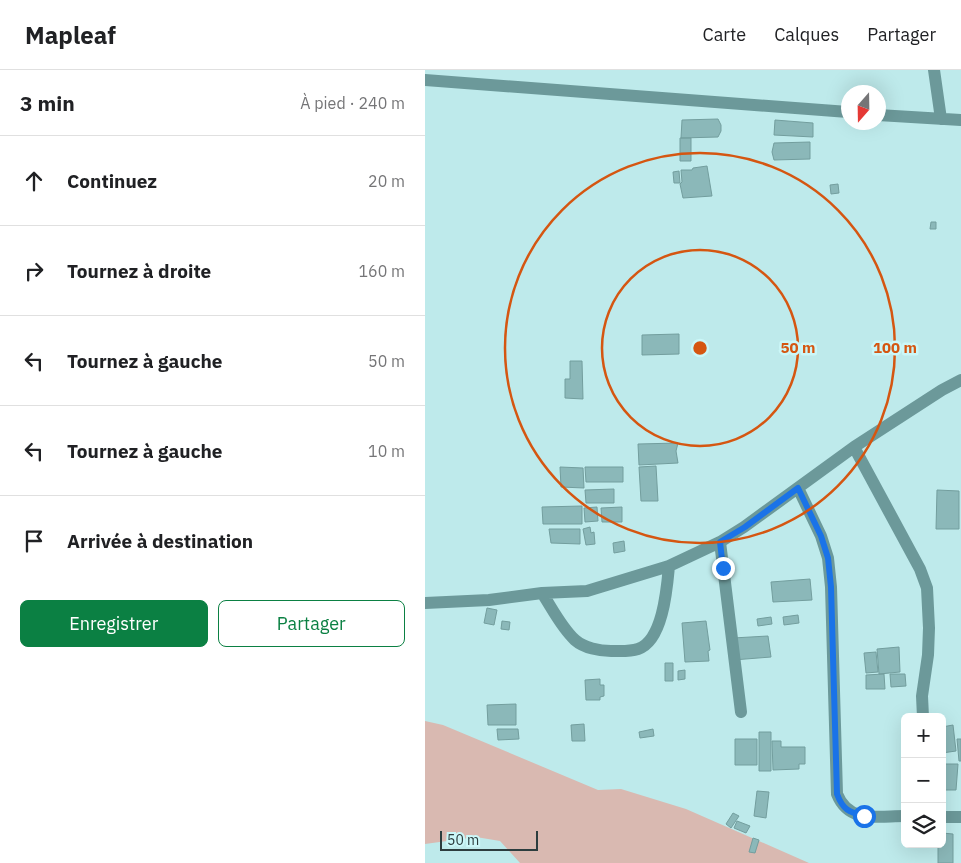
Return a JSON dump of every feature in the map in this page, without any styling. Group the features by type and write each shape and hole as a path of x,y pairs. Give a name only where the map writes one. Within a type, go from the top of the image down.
{"street":[{"path":"934,70 941,119"},
{"path":"425,80 841,111"},
{"path":"886,115 961,120"},
{"path":"425,603 489,600 542,593 587,591 669,566 720,542 745,527 854,447 942,390 961,380"},
{"path":"854,447 920,569 927,588 929,628 928,655 922,696 923,713"},
{"path":"798,488 821,536 828,558 831,587 837,794 841,804 849,812 864,816 901,816"},
{"path":"720,542 741,712"},
{"path":"542,593 576,641 590,648 627,652 640,649 650,640 656,628 663,613 669,566"},
{"path":"946,817 961,817"}],"shaded area":[{"path":"425,721 443,725 598,790 621,789 686,809 809,863 520,863 500,841 476,837 425,844"}],"building":[{"path":"718,119 721,131 718,137 681,138 682,120"},
{"path":"775,120 813,123 813,137 774,135"},
{"path":"680,138 691,138 691,161 680,161"},
{"path":"810,142 810,159 774,160 772,152 774,143"},
{"path":"707,166 712,196 683,198 680,184 682,182 681,170 692,170 693,168"},
{"path":"679,171 680,183 674,183 673,172"},
{"path":"838,184 839,193 831,194 830,185"},
{"path":"931,222 936,222 936,229 930,229"},
{"path":"679,334 679,354 642,355 642,335"},
{"path":"570,361 582,361 583,399 565,398 565,379 570,379"},
{"path":"678,443 676,451 678,463 639,465 638,444"},
{"path":"656,466 658,501 641,501 639,467"},
{"path":"560,467 583,468 584,488 561,487"},
{"path":"585,467 623,467 623,482 586,482"},
{"path":"614,489 614,503 586,503 585,490"},
{"path":"937,490 959,491 959,529 936,529"},
{"path":"582,506 582,524 543,524 542,507"},
{"path":"597,507 598,521 585,522 584,508"},
{"path":"622,507 622,522 602,522 601,508"},
{"path":"590,527 591,533 594,532 595,544 586,545 583,529"},
{"path":"549,529 580,529 580,544 551,543"},
{"path":"624,541 625,551 614,553 613,543"},
{"path":"810,579 812,600 773,602 771,582"},
{"path":"487,608 497,610 494,625 484,623"},
{"path":"798,615 799,623 784,625 783,617"},
{"path":"771,617 772,624 758,626 757,619"},
{"path":"502,621 510,622 509,630 501,629"},
{"path":"706,621 710,650 708,651 709,661 685,662 682,623"},
{"path":"768,636 771,657 733,660 733,638"},
{"path":"899,647 900,672 879,674 877,649"},
{"path":"876,652 878,672 866,673 864,653"},
{"path":"665,663 673,663 673,681 665,681"},
{"path":"685,670 685,679 678,680 678,671"},
{"path":"884,674 885,689 866,689 866,675"},
{"path":"890,674 905,674 906,686 891,687"},
{"path":"600,679 600,685 604,685 604,696 600,697 600,700 586,700 585,680"},
{"path":"516,704 516,725 488,725 487,705"},
{"path":"584,724 585,741 572,741 571,725"},
{"path":"953,725 956,751 946,752 946,726"},
{"path":"497,729 518,729 519,739 498,740"},
{"path":"653,729 654,736 640,738 639,732"},
{"path":"759,732 771,732 771,771 759,771"},
{"path":"735,739 757,739 757,765 735,765"},
{"path":"957,739 961,739 961,761 959,761"},
{"path":"772,741 781,741 781,747 805,747 805,764 799,764 799,769 773,770"},
{"path":"946,764 958,764 956,790 946,790"},
{"path":"757,791 769,792 766,818 754,816"},
{"path":"733,813 739,816 731,828 726,824"},
{"path":"737,821 750,826 746,833 734,828"},
{"path":"946,833 953,834 953,863 938,863 938,848 946,848"},
{"path":"753,838 759,840 755,853 749,852"}],"route":[{"path":"723,568 720,542 745,527 798,488 821,536 828,558 831,587 837,794 841,804 849,812 864,816"}]}
